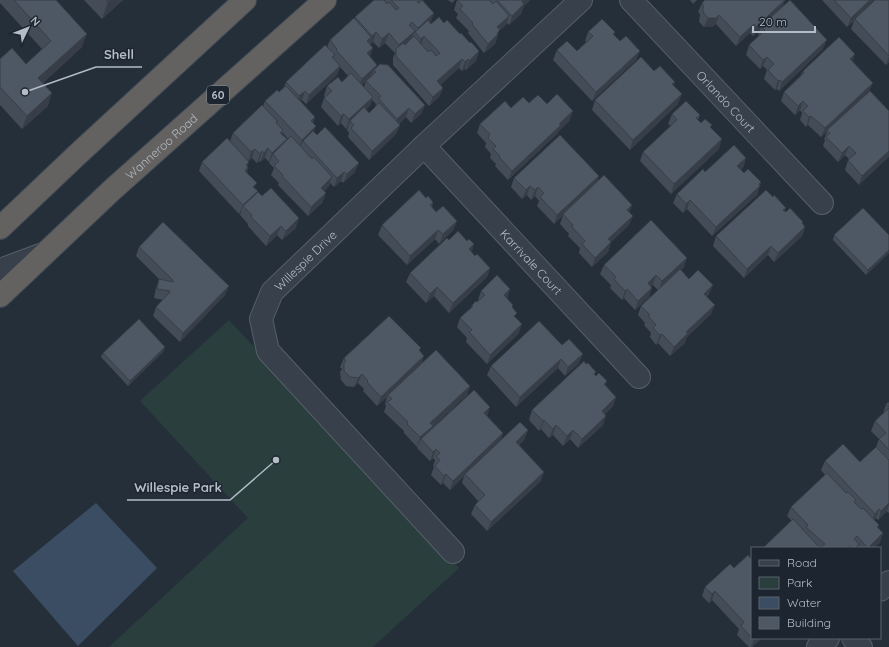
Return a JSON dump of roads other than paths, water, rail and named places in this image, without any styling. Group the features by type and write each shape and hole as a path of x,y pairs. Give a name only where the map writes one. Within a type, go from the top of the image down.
{"highway":[{"path":"2,225 245,0"},
{"name":"Wanneroo Road","path":"0,296 112,190 325,0"}],"street":[{"name":"Willespie Drive","path":"453,552 268,351 261,319 272,292 424,146 581,0"},
{"name":"Orlando Court","path":"631,0 822,203"},
{"name":"Karrivale Court","path":"424,146 639,378"},
{"path":"0,270 43,254"},
{"path":"881,589 889,582"},
{"path":"818,647 827,639"},
{"path":"855,639 861,647"}],"water":[{"path":"96,503 157,568 78,646 13,571"}],"place":[{"name":"Shell","path":"25,92"},
{"name":"Willespie Park","path":"276,460"}]}
